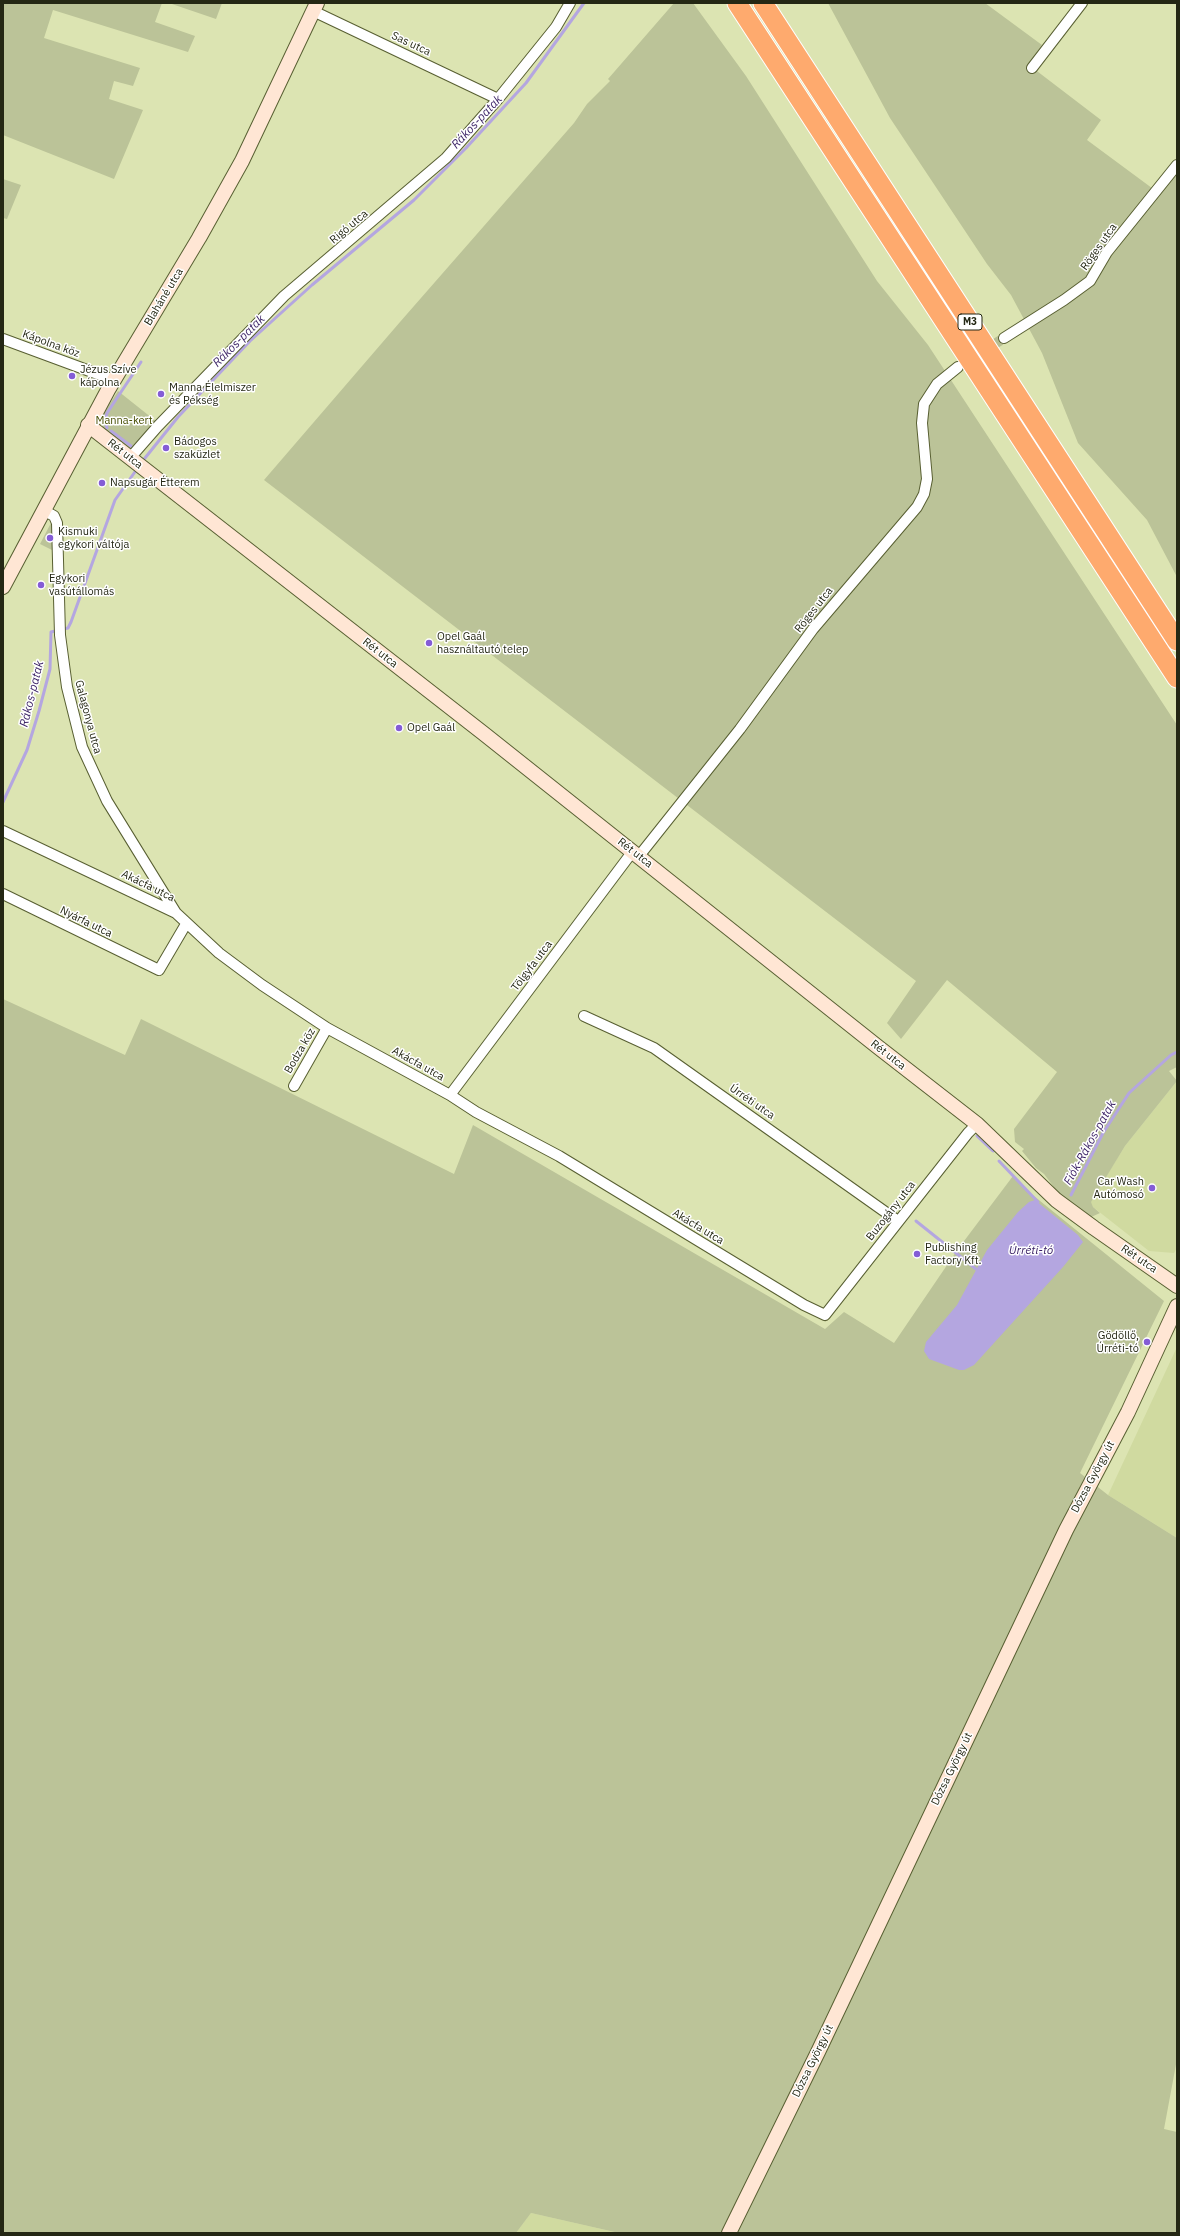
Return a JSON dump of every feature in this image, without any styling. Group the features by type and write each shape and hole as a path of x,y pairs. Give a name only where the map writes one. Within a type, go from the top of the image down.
{"highway":[{"name":"M3","path":"737,3 1177,678"},
{"name":"M3","path":"763,3 1177,641"}],"street":[{"name":"Rigó utca","path":"136,462 158,426 284,296 435,169 498,99 556,27 570,3"},
{"path":"1032,68 1082,3"},
{"name":"Sas utca","path":"315,7 498,99"},
{"name":"Blaháné utca","path":"3,587 88,425 199,238 242,161 315,7"},
{"name":"Röges utca","path":"1004,338 1064,300 1090,281 1107,252 1177,165"},
{"name":"Kápolna köz","path":"3,339 114,380"},
{"name":"Röges utca","path":"636,854 740,729 813,630 916,508 926,486 922,423 924,404 937,384 958,367"},
{"name":"Rét utca","path":"88,425 636,854 977,1124 1056,1200 1177,1286"},
{"name":"Galagonya utca","path":"43,510 54,516 57,522 60,572 60,630 71,705 86,758 107,801 176,914"},
{"name":"Akácfa utca","path":"3,831 176,914 219,953 262,985 327,1028 476,1112 559,1156 790,1297 825,1315"},
{"name":"Tölgyfa utca","path":"450,1096 636,854"},
{"name":"Nyárfa utca","path":"3,894 159,970 186,924"},
{"name":"Úrréti utca","path":"584,1016 654,1048 898,1221"},
{"name":"Bodza köz","path":"294,1086 327,1028"},
{"name":"Buzogány utca","path":"825,1315 968,1133 977,1124"},
{"name":"Dózsa György út","path":"729,2233 818,2052 1066,1530 1128,1412 1177,1306"}],"shaded area":[{"path":"1177,1081 1177,1248 1174,1253 1149,1251 1093,1207 1090,1202 1125,1146"},
{"path":"1177,1347 1177,1538 1108,1495"},
{"path":"531,2213 619,2233 516,2233"}],"green space":[{"path":"3,3 162,3 155,22 195,36 188,52 53,10 44,38 140,68 133,86 114,81 109,99 143,110 114,179 3,135"},
{"path":"169,3 222,3 216,19"},
{"path":"674,3 693,3 746,76 877,281 928,345 1177,725 1177,1067 1169,1071 1177,1081 1125,1146 1091,1202 1093,1207 1100,1213 1089,1218 1063,1199 1044,1174 1036,1168 1022,1151 1024,1149 1015,1142 1014,1129 1057,1072 947,980 901,1039 887,1023 916,981 264,480 574,123 587,104 610,81 608,79"},
{"path":"828,3 985,3 1042,45 1029,65 1101,120 1087,140 1160,194 1177,173 1177,577 1147,520 1078,443 1042,353 1011,295 987,264 890,118"},
{"path":"3,179 21,185 7,219 3,218"},
{"name":"Manna-kert","path":"118,391 157,422 130,450 104,430 101,421 102,416"},
{"path":"52,521 56,552 40,544"},
{"path":"3,999 125,1055 141,1019 454,1174 473,1125 825,1329 844,1312 894,1343 958,1249 1013,1176 1024,1188 1164,1301 1080,1473 1108,1495 1177,1538 1177,2059 1164,2129 1177,2132 1177,2233 619,2233 531,2213 516,2233 3,2233"}],"water":[{"name":"Úrréti-tó","path":"1035,1200 1078,1235 1083,1242 1063,1267 974,1365 964,1370 959,1370 929,1359 924,1351 926,1342 957,1305 987,1250 1018,1212 1029,1202"}],"waterway":[{"name":"Rákos-patak","path":"141,463 178,417 250,341 312,285 414,200 466,148 526,83 584,3"},
{"path":"107,428 105,421 107,413 141,362"},
{"path":"111,431 131,446"},
{"name":"Rákos-patak","path":"3,802 27,750 39,711 50,669 51,632 68,628 115,500 137,469"},
{"name":"Fiók-Rákos-patak","path":"1071,1195 1103,1133 1129,1093 1171,1055 1177,1052"},
{"path":"977,1136 993,1151"},
{"path":"999,1161 1038,1202"},
{"path":"916,1221 976,1269"}],"tunnel":[{"path":"967,362 1004,338"}],"place":[{"name":"Jézus Szíve kápolna","path":"72,376"},
{"name":"Manna Élelmiszer és Pékség","path":"161,394"},
{"name":"Bádogos szaküzlet","path":"166,448"},
{"name":"Napsugár Étterem","path":"102,483"},
{"name":"Kismuki egykori váltója","path":"50,538"},
{"name":"Egykori vasútállomás","path":"41,585"},
{"name":"Opel Gaál használtautó telep","path":"429,643"},
{"name":"Opel Gaál","path":"399,728"},
{"name":"Car Wash Autómosó","path":"1152,1188"},
{"name":"Publishing Factory Kft.","path":"917,1254"},
{"name":"Gödöllő, Úrréti-tó","path":"1147,1342"}]}
